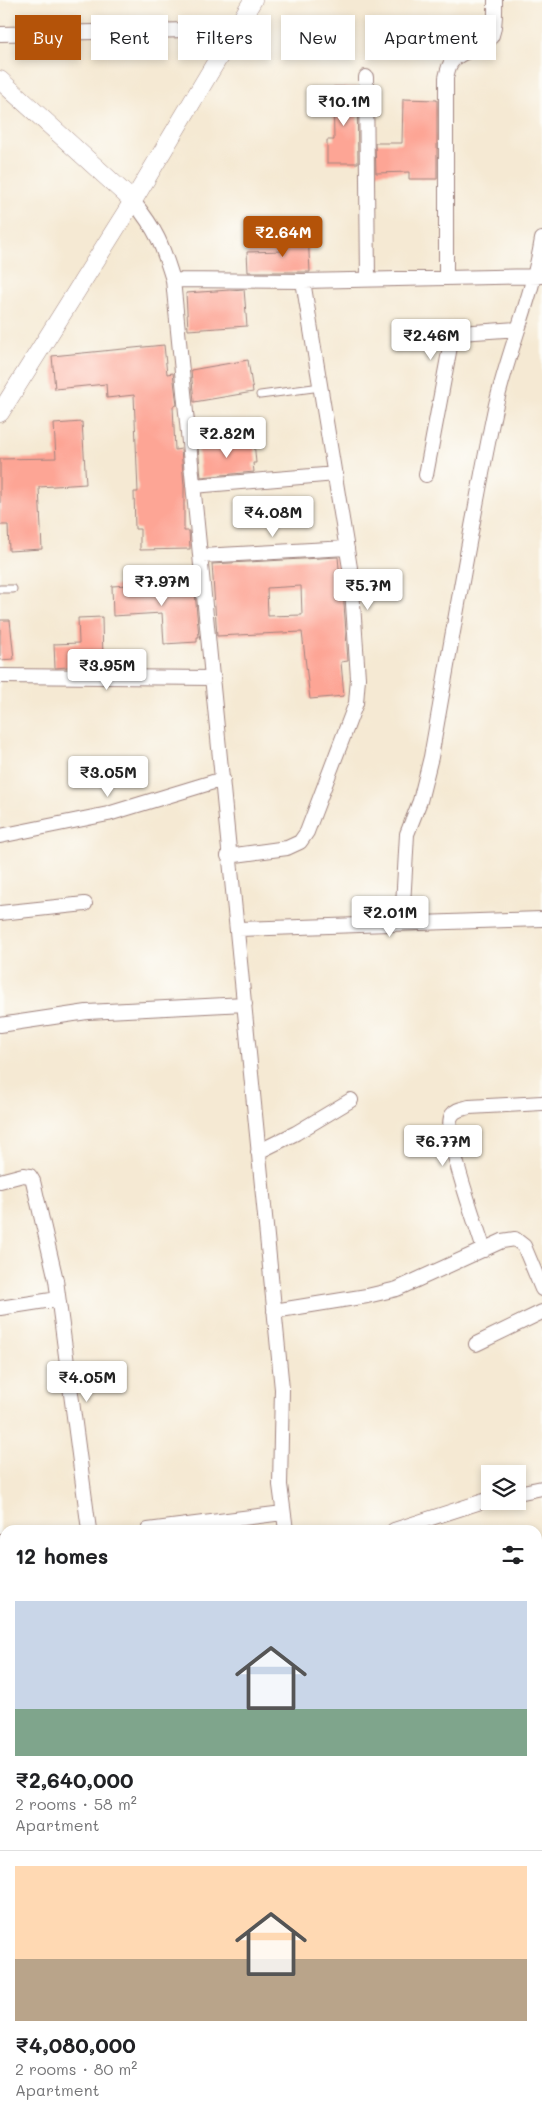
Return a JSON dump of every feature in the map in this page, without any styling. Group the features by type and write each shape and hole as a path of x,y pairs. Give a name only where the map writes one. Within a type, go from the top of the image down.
{"street":[{"path":"244,15 253,0"},
{"path":"446,277 446,78 451,63 462,53 483,45 491,37 495,25 494,0"},
{"path":"0,34 178,30"},
{"path":"0,414 133,201 217,60"},
{"path":"366,77 368,280"},
{"path":"0,80 133,201 152,225 160,239 173,280 214,678 228,856 238,930 282,1390 280,1485 285,1525"},
{"path":"402,923 407,834 425,786 493,416 518,330 539,276 542,239"},
{"path":"173,280 303,281 539,276"},
{"path":"228,856 287,848 300,842 307,832 356,703 357,668 351,574 303,281"},
{"path":"426,475 452,336 460,333 518,330"},
{"path":"193,486 336,474"},
{"path":"201,556 347,548"},
{"path":"0,676 214,678"},
{"path":"0,836 108,814 223,779"},
{"path":"0,913 85,904"},
{"path":"238,930 402,923 542,920"},
{"path":"0,1025 87,1012 245,1004"},
{"path":"258,1152 296,1133 351,1100"},
{"path":"484,1250 455,1155 450,1128 452,1115 458,1110 469,1107 542,1103"},
{"path":"0,1181 24,1175 30,1176 33,1181 58,1298 88,1525"},
{"path":"274,1311 367,1296 397,1289 502,1241 515,1238 524,1246 542,1289"},
{"path":"0,1308 58,1298"},
{"path":"476,1344 542,1312"},
{"path":"526,1491 542,1488"},
{"path":"409,1525 481,1502"},
{"path":"188,1525 283,1513"}],"lane":[{"path":"260,395 321,387"},
{"path":"0,589 13,589"}],"building":[{"path":"333,87 357,87 358,163 327,163 327,140 334,140"},
{"path":"403,99 437,100 437,179 409,179 409,172 376,173 375,143 402,143"},
{"path":"308,234 310,272 248,272 247,252 285,251 285,243 292,243 292,235"},
{"path":"244,289 247,326 188,330 186,293"},
{"path":"164,345 167,374 173,373 177,405 173,406 175,450 181,449 184,486 184,531 189,531 190,549 140,550 140,529 135,529 134,492 138,492 134,395 107,398 106,384 55,389 52,356"},
{"path":"248,360 253,392 194,402 191,370"},
{"path":"82,422 86,484 39,487 42,549 9,551 8,525 0,525 0,459 56,458 54,424"},
{"path":"254,441 256,463 253,463 254,472 201,477 198,447"},
{"path":"338,557 341,590 343,590 348,661 341,662 344,696 310,699 302,632 217,636 212,564","holes":["301,586 302,615 268,616 267,588"]},
{"path":"194,581 199,637 197,637 197,642 164,644 162,613 113,616 112,586"},
{"path":"102,617 103,664 55,668 54,644 79,643 78,618"},
{"path":"0,620 10,620 14,659 0,660"}]}
